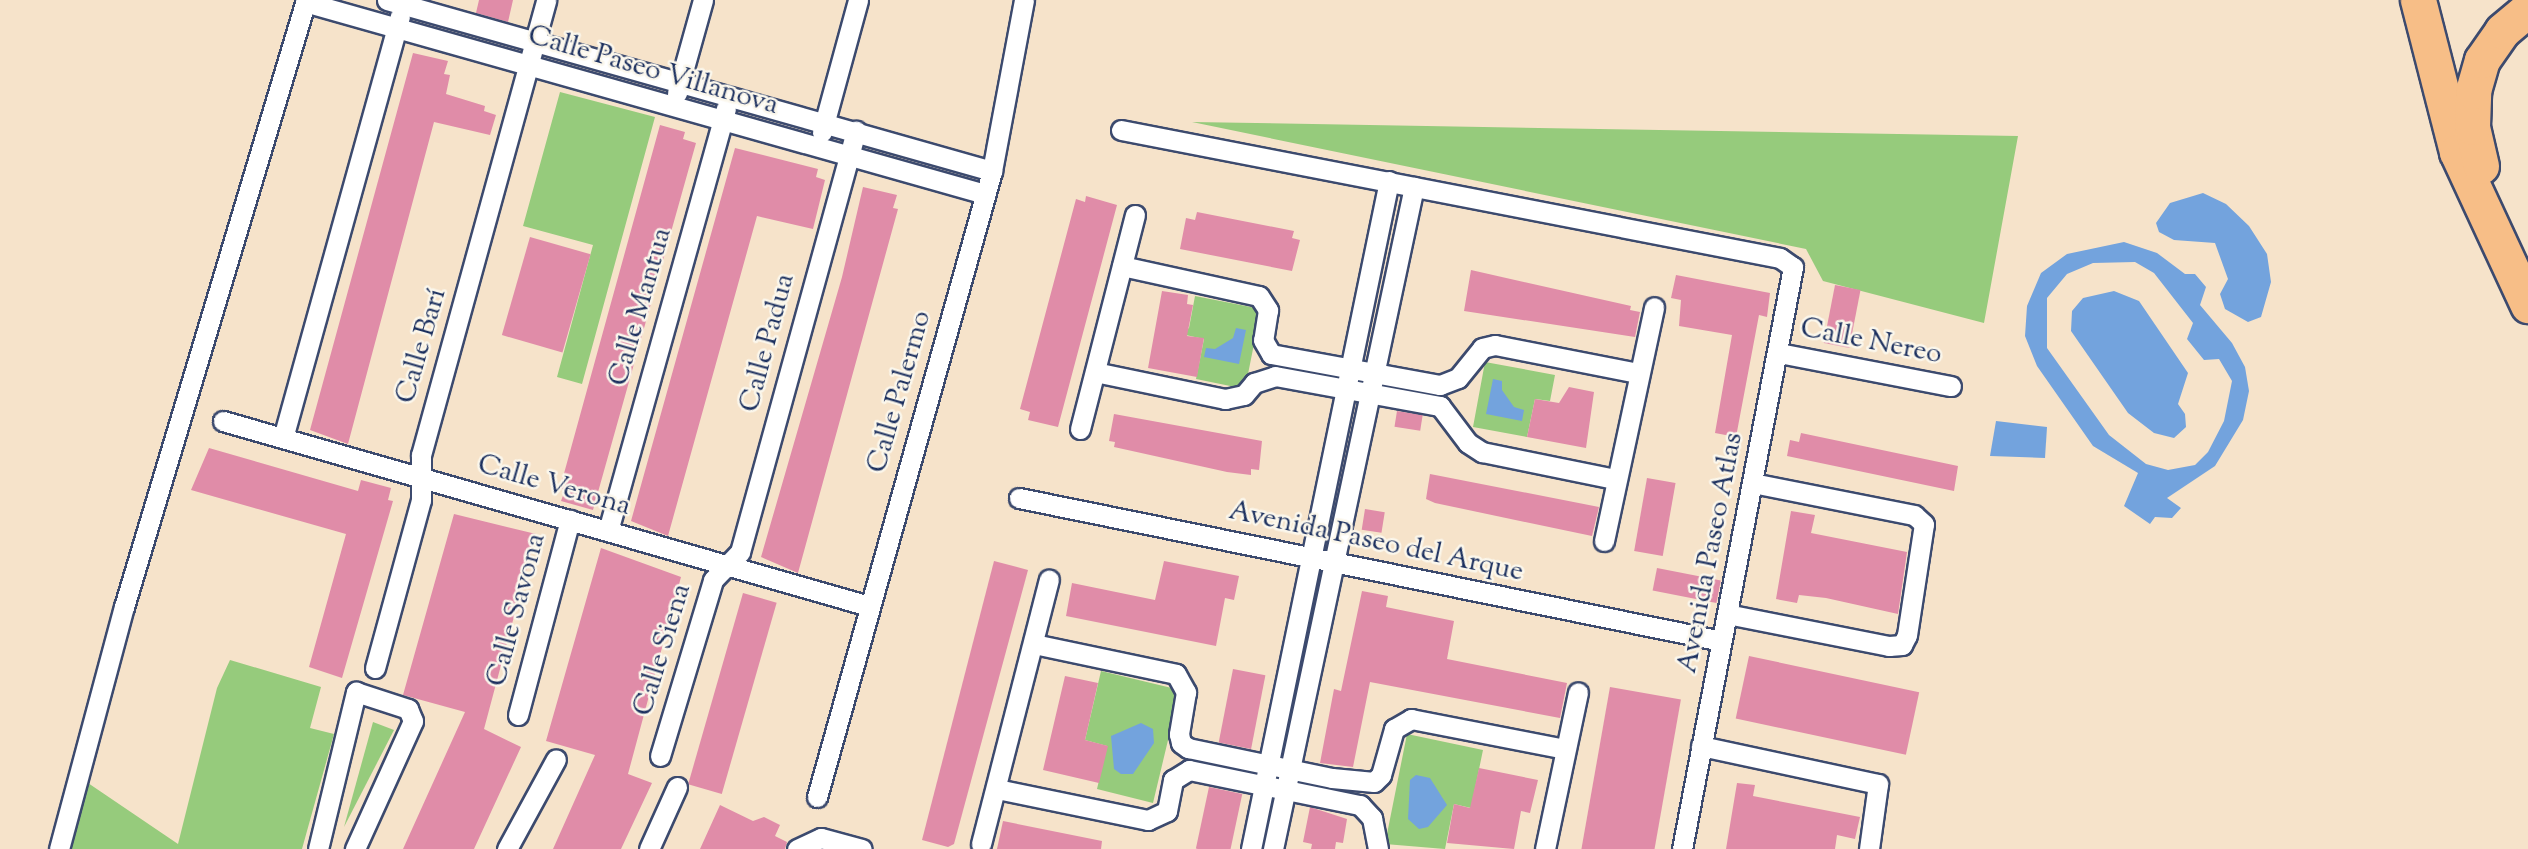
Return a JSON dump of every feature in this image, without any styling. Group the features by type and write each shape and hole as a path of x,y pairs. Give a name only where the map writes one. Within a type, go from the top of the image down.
{"highway":[{"path":"2418,0 2457,152 2523,296"},
{"path":"2523,296 2483,173 2472,127 2473,91 2482,60 2502,32 2528,9"}],"street":[{"name":"Calle Barí","path":"375,668 421,500 421,455 547,0"},
{"path":"673,106 703,0"},
{"path":"818,147 858,0"},
{"name":"Calle Palermo","path":"817,797 992,171 1024,0"},
{"name":"Calle Paseo Villanova","path":"306,1 396,29 985,194"},
{"path":"59,849 124,607 306,1"},
{"name":"Calle Paseo Villanova","path":"395,3 992,171"},
{"path":"283,438 396,29 395,3"},
{"name":"Calle Mantua","path":"608,531 729,97"},
{"path":"1121,130 1414,187 1273,849"},
{"name":"Calle Padua","path":"729,567 740,552 856,131"},
{"path":"1251,849 1309,556 1389,181"},
{"name":"Avenida Paseo Atlas","path":"1414,187 1780,258 1793,267 1779,353 1682,849"},
{"path":"1080,429 1135,215"},
{"path":"1122,266 1259,296 1268,310 1263,340 1271,354 1440,385 1450,383 1482,348 1495,345 1638,373"},
{"path":"1604,541 1654,307"},
{"name":"Calle Nereo","path":"1779,353 1951,386"},
{"path":"1095,372 1225,399 1244,395 1254,383 1275,376 1440,406 1449,413 1468,443 1482,452 1615,480"},
{"name":"Calle Verona","path":"223,421 869,606"},
{"path":"1727,614 1889,646 1902,645 1907,635 1924,524 1914,516 1753,483"},
{"name":"Avenida Paseo del Arque","path":"1019,498 1722,641"},
{"name":"Calle Savona","path":"518,715 570,520"},
{"name":"Calle Siena","path":"660,756 713,580 729,567"},
{"path":"981,844 1049,580"},
{"path":"1034,644 1176,674 1186,692 1181,743 1268,764 1287,778 1360,805 1372,818 1378,849"},
{"path":"318,849 356,692 408,709 413,721 355,849"},
{"path":"1545,849 1578,692"},
{"path":"997,789 1148,820 1167,811 1173,780 1179,773 1264,784 1287,778 1365,784 1374,782 1381,775 1394,729 1410,719 1566,749"},
{"path":"1701,746 1878,784 1869,849"},
{"path":"507,849 556,759"},
{"path":"649,849 677,787"},
{"path":"797,849 821,838 862,849"}],"green space":[{"path":"560,92 655,117 582,384 557,377 593,245 523,226"},
{"path":"1192,122 2018,136 1984,323 1823,281 1806,249"},
{"path":"1195,296 1261,309 1245,389 1196,379 1204,339 1181,334 1189,328"},
{"path":"1485,362 1555,375 1550,401 1535,399 1527,437 1473,427"},
{"path":"230,660 321,687 310,728 334,734 302,849 71,849 88,783 178,844 217,688"},
{"path":"1101,671 1180,690 1153,803 1097,789 1107,746 1085,740"},
{"path":"373,722 394,730 344,827"},
{"path":"1407,734 1483,750 1471,808 1454,804 1445,849 1385,844"}],"water":[{"path":"2203,193 2226,204 2249,226 2267,254 2271,282 2261,317 2248,322 2225,309 2220,294 2228,279 2215,243 2174,240 2159,232 2156,223 2170,203"},
{"path":"2124,242 2157,253 2185,274 2195,274 2206,287 2200,305 2232,343 2245,367 2249,391 2243,420 2215,466 2167,498 2181,508 2172,518 2155,517 2150,524 2124,506 2138,473 2093,446 2037,366 2025,336 2027,306 2041,273 2067,254","holes":["2135,262 2154,273 2193,323 2187,339 2204,360 2219,359 2232,381 2224,421 2208,452 2195,465 2168,470 2146,464 2109,435 2047,348 2047,298 2067,274 2093,263"]},
{"path":"2114,291 2139,301 2188,373 2178,404 2185,414 2186,427 2174,438 2154,433 2128,413 2071,331 2072,311 2083,298"},
{"path":"1236,328 1246,330 1239,364 1204,357 1206,348 1215,349 1233,338"},
{"path":"1493,379 1502,381 1502,390 1514,407 1524,410 1522,421 1486,414"},
{"path":"1996,421 2047,427 2045,458 1990,456"},
{"path":"1141,723 1153,729 1154,743 1133,774 1121,774 1114,769 1111,736"},
{"path":"1416,775 1430,778 1447,805 1428,827 1419,829 1408,819 1410,780"}],"building":[{"path":"479,0 513,0 508,22 476,13"},
{"path":"413,53 448,61 444,74 450,75 446,94 485,106 484,111 496,115 490,135 434,122 348,444 310,430"},
{"path":"660,125 685,132 683,139 696,143 593,510 561,501 565,490 560,488"},
{"path":"735,148 818,169 816,177 825,180 813,229 757,216 668,536 631,521"},
{"path":"863,187 897,195 893,208 898,209 798,573 761,557 842,277"},
{"path":"1086,196 1117,205 1058,427 1028,420 1030,412 1020,409 1076,199 1085,202"},
{"path":"1197,212 1294,231 1292,238 1300,240 1292,271 1180,249 1186,218 1195,220"},
{"path":"530,237 591,254 562,352 502,335"},
{"path":"1471,270 1631,306 1630,310 1640,312 1635,337 1464,311"},
{"path":"1676,275 1770,293 1767,317 1759,315 1736,437 1715,433 1732,335 1679,326 1681,300 1671,298"},
{"path":"1835,285 1861,290 1849,348 1824,343"},
{"path":"1162,291 1188,295 1187,304 1193,305 1187,336 1204,338 1197,377 1148,368"},
{"path":"1569,387 1594,392 1586,448 1527,437 1535,399 1559,403"},
{"path":"1397,411 1423,415 1420,431 1394,427"},
{"path":"1114,414 1262,441 1259,470 1251,469 1251,475 1227,472 1114,447 1115,442 1109,441"},
{"path":"1801,433 1958,466 1954,491 1787,456 1790,440 1799,442"},
{"path":"209,448 358,491 361,480 391,488 388,500 393,501 342,678 309,667 346,534 191,490"},
{"path":"1430,474 1599,507 1592,536 1435,503 1426,499"},
{"path":"1647,478 1676,483 1663,556 1634,551"},
{"path":"1365,509 1385,512 1381,533 1362,530"},
{"path":"1791,511 1815,515 1811,533 1907,552 1898,614 1826,598 1799,595 1797,603 1776,599"},
{"path":"454,514 536,534 484,729 521,747 474,849 403,849 465,712 403,695"},
{"path":"601,548 681,577 628,774 652,783 621,849 553,849 595,755 546,741"},
{"path":"994,561 1028,570 954,844 948,847 922,840"},
{"path":"1164,561 1239,576 1234,600 1225,598 1216,646 1066,616 1072,583 1155,600"},
{"path":"1657,568 1721,580 1716,603 1653,591"},
{"path":"1362,591 1388,596 1386,607 1454,621 1447,659 1567,683 1560,718 1370,682 1353,767 1320,763 1334,689 1341,691"},
{"path":"743,593 777,603 722,794 688,784"},
{"path":"1749,656 1919,692 1906,755 1736,719"},
{"path":"1233,669 1265,675 1251,749 1219,743"},
{"path":"1065,676 1098,683 1085,740 1108,746 1099,783 1043,770"},
{"path":"1610,687 1681,700 1655,849 1581,849"},
{"path":"1479,768 1538,780 1530,813 1521,811 1514,849 1447,843 1454,804 1470,808"},
{"path":"1737,783 1755,785 1753,796 1860,817 1855,839 1837,835 1835,849 1726,849"},
{"path":"1209,787 1242,794 1231,849 1196,849"},
{"path":"720,805 753,821 764,817 780,825 775,836 787,842 785,849 700,849"},
{"path":"1310,807 1347,819 1343,843 1336,842 1335,849 1311,849 1312,844 1303,842"},
{"path":"1003,821 1102,841 1101,849 997,849"}]}
